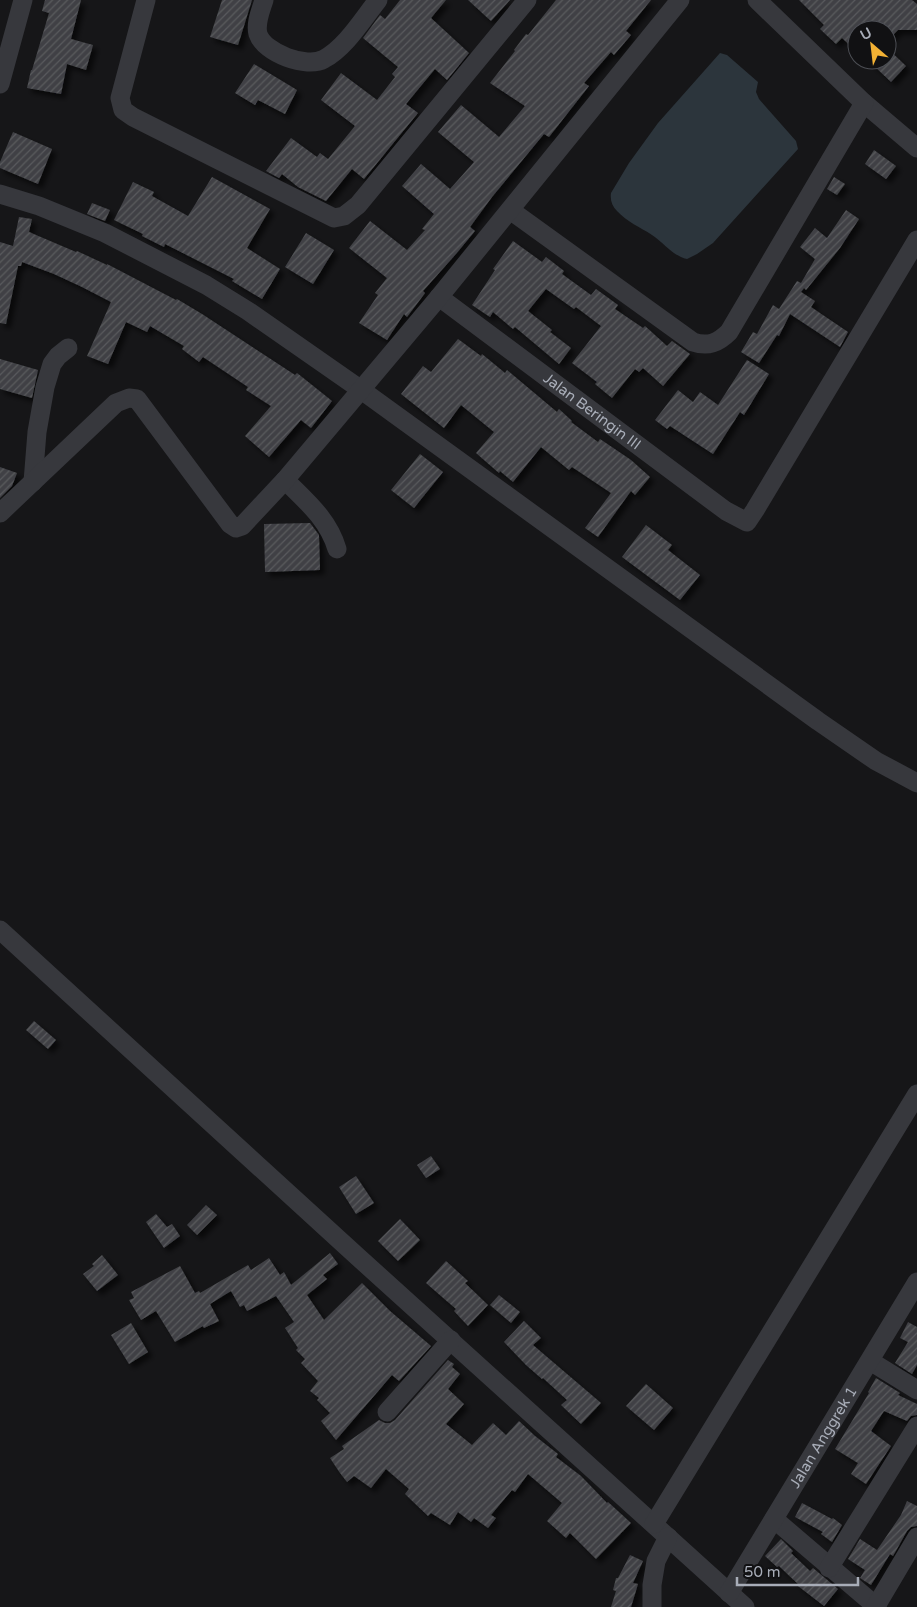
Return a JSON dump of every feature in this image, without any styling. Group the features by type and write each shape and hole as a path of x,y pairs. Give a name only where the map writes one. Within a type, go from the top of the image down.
{"street":[{"path":"0,84 22,0"},
{"path":"146,0 120,98 124,110 133,117 334,218 344,216 358,205 527,0"},
{"path":"264,0 258,27 259,35 264,44 286,56 311,63 324,59 341,44 378,0"},
{"path":"0,513 116,403 129,398 137,399 230,524 236,528 242,526 284,480 439,297 680,0"},
{"path":"757,0 864,102 917,148"},
{"path":"510,210 693,342 711,344 721,340 729,332 864,102"},
{"path":"0,194 39,206 105,233 206,285 248,311 360,389 818,721 876,761 917,783"},
{"name":"Jalan Beringin III","path":"439,297 726,511 746,522 917,240"},
{"path":"32,482 36,432 44,387 52,364 68,348"},
{"path":"284,480 321,516 334,538 337,548"},
{"path":"0,930 745,1607"},
{"path":"654,1524 917,1094"},
{"name":"Jalan Anggrek 1","path":"729,1592 917,1282"},
{"path":"387,1412 451,1340"},
{"path":"870,1360 917,1390"},
{"path":"829,1568 917,1426"},
{"path":"774,1519 829,1568 876,1606 917,1537"},
{"path":"652,1607 652,1585 656,1561 668,1537"}],"shaded area":[{"path":"720,53 727,55 758,82 756,92 759,99 796,141 798,149 713,243 687,259 673,252 652,235 621,215 613,205 611,193 629,163 658,123"}],"building":[{"path":"45,0 81,0 71,39 93,45 86,70 67,64 61,94 27,88 49,13 42,11"},
{"path":"222,0 252,0 238,45 210,37"},
{"path":"400,0 446,0 431,18 469,53 447,80 435,69 406,104 418,113 364,179 352,169 326,201 298,187 282,174 279,178 266,171 291,138 317,157 320,153 328,159 355,126 321,100 341,73 377,100 395,77 392,74 398,67 363,38 380,15 385,19"},
{"path":"468,0 510,0 491,21"},
{"path":"556,0 651,0 626,31 631,35 614,55 611,52 584,83 589,86 549,137 544,134 492,197 470,227 475,231 423,291 425,293 407,317 404,314 387,340 359,323 378,295 375,293 387,278 349,248 370,221 407,250 425,230 422,229 434,214 402,186 421,164 450,189 474,162 438,132 461,105 499,137 525,106 490,83 526,34 528,35"},
{"path":"799,0 912,0 917,4 917,30 897,31 897,20 847,20 847,43 842,38 836,44 820,29 824,25"},
{"path":"897,57 906,66 891,82 878,70 897,70"},
{"path":"254,64 297,90 285,114 258,100 255,105 235,93"},
{"path":"13,132 52,149 38,184 0,168 0,162"},
{"path":"874,150 896,166 886,179 865,164"},
{"path":"212,177 270,209 247,248 280,269 262,299 232,281 234,279 165,244 164,247 114,220 133,182 154,192 152,196 188,216"},
{"path":"834,177 845,184 837,195 827,189"},
{"path":"92,203 110,210 105,221 87,214"},
{"path":"846,210 859,219 840,248 806,290 804,288 801,292 815,301 811,307 848,332 840,347 790,314 779,336 777,335 759,363 741,352 753,332 757,334 773,305 779,309 797,281 801,283 815,259 800,247 815,228 827,238"},
{"path":"19,217 32,219 29,232 107,264 177,299 295,375 297,373 332,401 311,428 301,420 269,457 245,436 271,406 246,390 248,387 203,357 199,362 182,349 184,346 150,326 147,332 126,322 108,364 87,356 111,302 82,287 22,262 21,266 18,266 6,324 0,323 0,242 13,246"},
{"path":"306,233 334,250 313,284 285,267"},
{"path":"513,241 542,262 546,257 564,271 562,274 591,295 596,289 618,305 615,309 643,328 645,326 667,346 672,341 690,354 663,386 643,368 639,372 635,369 612,398 595,384 597,382 572,363 601,326 576,307 574,309 546,289 528,311 552,330 550,332 571,348 559,364 515,327 513,329 493,312 490,317 472,305 495,270 493,269"},
{"path":"458,339 481,356 482,354 505,373 507,370 557,412 559,409 571,422 598,442 600,439 631,460 650,477 635,495 631,491 598,537 585,528 611,493 572,467 569,470 541,447 513,482 500,471 499,473 476,453 494,432 461,405 444,428 401,394 423,366 431,372"},
{"path":"0,359 38,370 32,398 0,389"},
{"path":"747,360 769,374 744,415 740,412 713,454 670,426 667,429 655,420 678,390 693,402 700,392 718,405"},
{"path":"420,454 443,472 414,508 391,490"},
{"path":"0,467 17,473 12,486 0,498"},
{"path":"310,523 319,535 320,570 265,572 264,524"},
{"path":"646,525 672,545 668,550 700,575 680,600 622,557"},
{"path":"34,1021 56,1040 48,1049 26,1030"},
{"path":"431,1156 440,1169 426,1178 417,1165"},
{"path":"356,1176 374,1203 356,1214 339,1187"},
{"path":"206,1205 217,1215 197,1235 187,1225"},
{"path":"156,1214 167,1227 172,1224 180,1236 164,1248 146,1222"},
{"path":"400,1219 420,1240 398,1261 378,1241"},
{"path":"330,1253 338,1264 323,1275 327,1279 307,1295 324,1320 362,1283 390,1311 431,1346 399,1381 392,1375 336,1440 321,1421 330,1413 317,1400 319,1398 310,1391 318,1381 301,1363 305,1359 296,1350 298,1348 285,1328 294,1322 276,1296 247,1311 244,1305 240,1307 231,1291 210,1304 219,1321 204,1328 203,1326 175,1342 156,1311 141,1320 129,1300 134,1298 131,1292 180,1266 195,1293 199,1291 200,1293 248,1265 251,1270 269,1258 280,1275 284,1272 291,1285"},
{"path":"102,1255 118,1275 97,1291 83,1274 94,1266 92,1264"},
{"path":"446,1261 468,1281 465,1283 488,1305 468,1326 454,1311 456,1309 426,1283"},
{"path":"499,1295 520,1312 511,1323 490,1305"},
{"path":"524,1321 541,1338 533,1345 601,1403 581,1424 561,1405 567,1400 526,1365 504,1342"},
{"path":"908,1322 917,1327 917,1365 912,1374 895,1363 908,1342 900,1338"},
{"path":"131,1323 148,1352 129,1364 111,1335"},
{"path":"448,1360 454,1364 452,1367 460,1374 448,1389 464,1404 446,1424 472,1445 493,1423 506,1435 519,1421 558,1454 556,1457 581,1476 607,1503 631,1523 596,1559 570,1533 566,1538 547,1521 562,1503 528,1474 515,1492 512,1490 491,1515 496,1518 488,1528 474,1518 471,1522 458,1512 450,1525 431,1513 428,1516 405,1494 409,1489 386,1469 371,1488 354,1476 347,1482 340,1473 330,1458 344,1449 342,1446 379,1420 390,1423 395,1420"},
{"path":"876,1378 900,1393 898,1395 917,1404 917,1415 911,1416 907,1421 884,1411 871,1431 891,1446 866,1484 851,1474 858,1463 835,1449"},
{"path":"646,1384 673,1408 654,1430 626,1406"},
{"path":"907,1501 917,1506 917,1526 911,1527 907,1531 893,1556 890,1554 871,1585 860,1578 865,1570 848,1559 860,1539 877,1550 901,1515"},
{"path":"802,1503 833,1518 842,1525 832,1542 821,1534 823,1532 795,1517"},
{"path":"781,1539 793,1551 791,1553 810,1571 813,1568 838,1589 824,1606 798,1586 779,1566 777,1567 765,1556"},
{"path":"630,1555 643,1561 633,1583 638,1584 631,1607 611,1607 616,1591 613,1590 616,1578 618,1578"}]}
